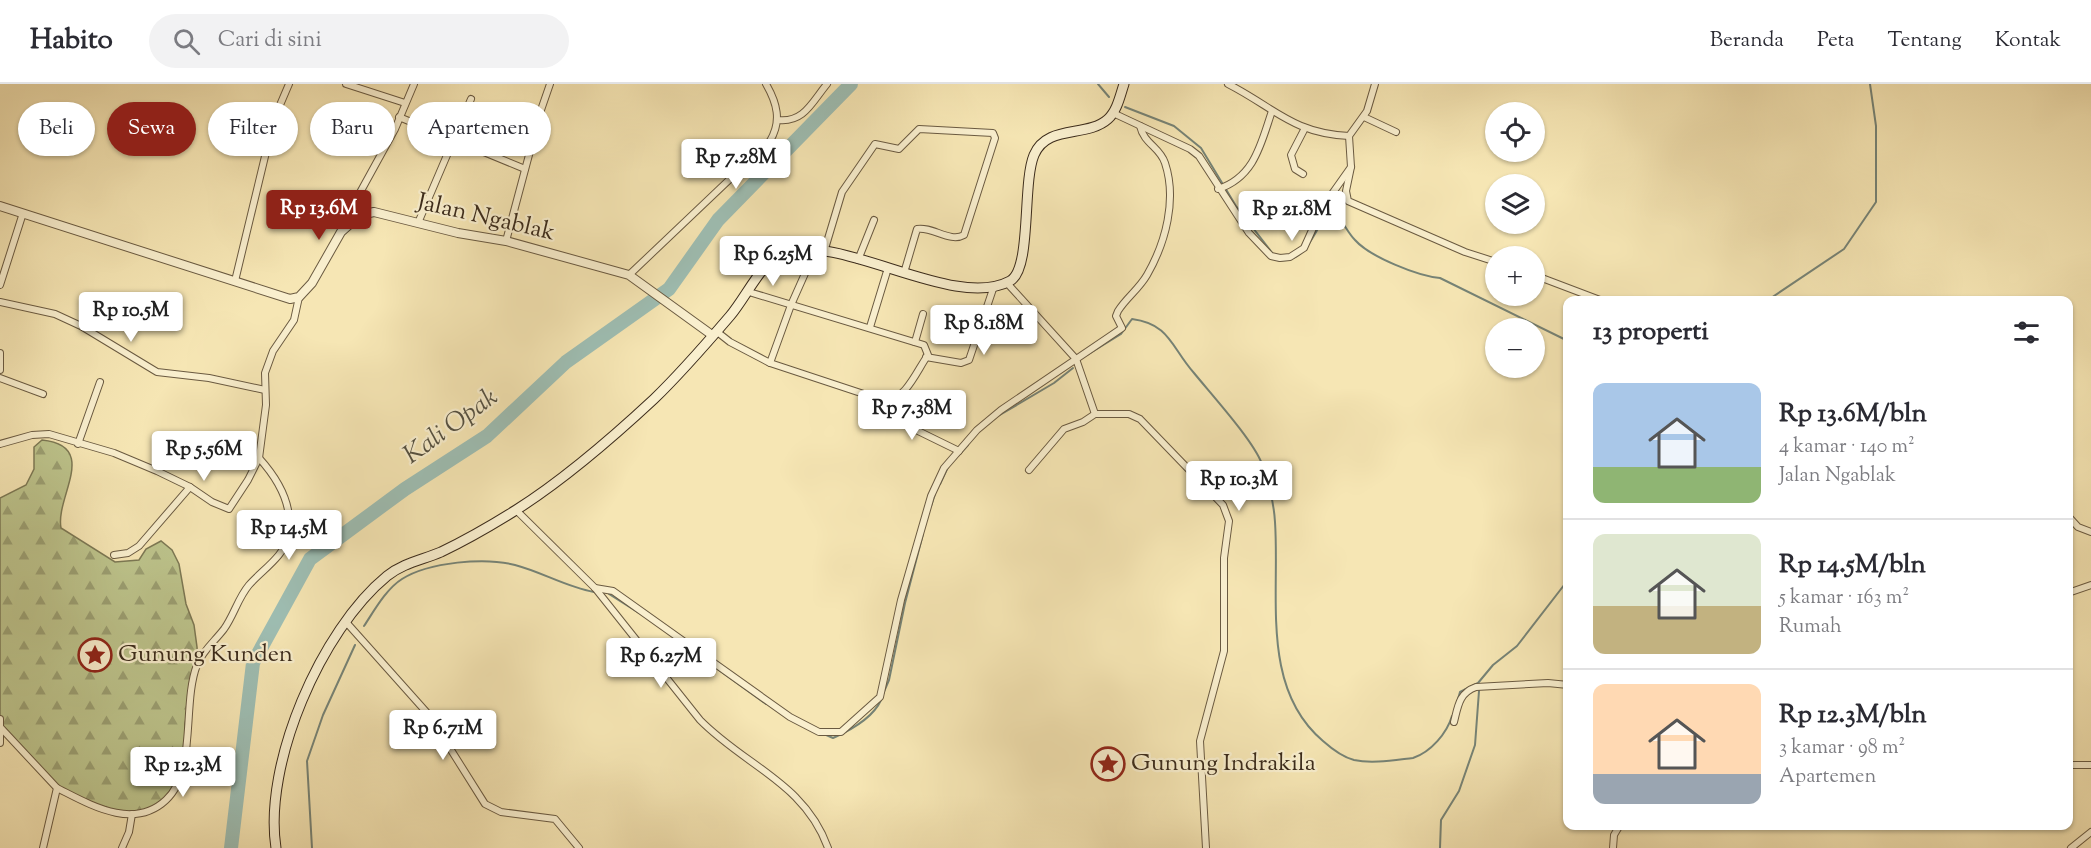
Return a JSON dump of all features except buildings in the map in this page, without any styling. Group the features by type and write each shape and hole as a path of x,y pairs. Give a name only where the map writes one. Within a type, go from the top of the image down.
{"main road":[{"path":"276,848 274,814 284,759 304,696 330,645 346,622 387,576 406,564 441,552 516,510 595,451 655,398 749,292 775,256 786,251 819,251 969,287 1007,283 1017,276 1021,268 1025,197 1034,154 1051,137 1097,126 1113,113 1124,84"}],"street":[{"path":"235,281 275,115 289,84"},
{"path":"346,84 405,104"},
{"path":"0,444 41,434 114,453 190,487 212,502 229,508 248,480 259,458 266,405 265,373 273,351 294,320 299,297 312,284 341,232 360,215 357,198 414,84"},
{"path":"507,241 550,84"},
{"path":"629,275 770,141 777,120 776,104 766,84"},
{"path":"777,120 789,121 799,117 827,84"},
{"path":"1228,84 1280,118 1322,134 1349,136"},
{"path":"1375,84 1364,117 1355,125 1349,136 1351,167 1346,196 1352,204 1485,258"},
{"path":"1220,188 1230,184 1253,164 1272,111"},
{"path":"1113,113 1190,149 1198,156 1263,249 1271,256 1290,257 1304,248 1322,208 1351,167"},
{"path":"399,117 407,120"},
{"path":"1364,117 1396,132"},
{"path":"595,588 613,591 790,717 819,732 841,732 880,697 901,600 931,495 944,468 977,430 1001,410 1122,328 1116,316 1148,274 1169,215 1172,191 1164,159 1145,140 1140,126"},
{"path":"1303,174 1295,169 1291,155 1305,128"},
{"path":"770,363 791,304 819,251 842,192 875,144 899,149 919,129 993,133 995,138 964,235 955,237 925,228 917,229 904,273"},
{"path":"418,223 447,156"},
{"path":"492,156 525,169"},
{"path":"0,206 235,281 280,298 299,297"},
{"path":"0,285 23,213"},
{"name":"Jalan Ngablak","path":"360,215 383,214 507,241 629,275 680,313 714,333"},
{"path":"858,260 874,220"},
{"path":"870,327 888,268"},
{"path":"1545,279 1589,296"},
{"path":"1007,283 1076,359 1095,414"},
{"path":"926,357 961,363 969,360 994,286"},
{"path":"714,333 770,363 885,401 892,401 901,395 926,357 927,347 915,342 749,292"},
{"path":"0,302 32,307 81,326 157,372 209,378 265,390"},
{"path":"915,342 923,314"},
{"path":"0,355 0,370"},
{"path":"0,378 43,394"},
{"path":"78,444 100,382"},
{"path":"885,401 914,429 959,451"},
{"path":"1029,470 1064,429 1083,422 1095,414 1129,414 1140,419 1227,513 1224,558 1224,651 1200,741 1206,848"},
{"path":"1,728 57,788 100,810 132,814 150,811 166,800 175,789 182,769 187,714 198,663 223,630 247,587 282,552 288,539 288,506 271,471 259,458"},
{"path":"114,555 128,553 139,546 190,487"},
{"path":"516,510 595,588 706,727 719,740 774,777 807,807 822,831 828,848"},
{"path":"2073,522 2078,527 2091,532"},
{"path":"2073,591 2091,585"},
{"path":"346,622 429,715 485,804 501,812 555,819 579,848"},
{"path":"1454,722 1461,698 1466,691 1476,687 1539,683 1563,685"},
{"path":"0,719 0,743"},
{"path":"2073,765 2091,765"},
{"path":"43,848 57,788"},
{"path":"122,848 129,832 132,814"},
{"path":"1613,848 1614,835 1617,830"},
{"path":"2072,848 2091,832"}],"green space":[{"path":"42,440 59,444 69,452 72,462 61,516 61,528 115,562 139,560 146,549 161,541 172,550 179,564 186,604 194,625 198,662 193,676 185,724 185,749 174,789 150,810 132,814 100,809 57,788 2,728 0,715 0,498 26,485 34,469 34,447"}],"waterway":[{"name":"Kali Opak","path":"231,848 253,663 310,559 405,489 487,436 566,362 669,289 718,220 851,84"},
{"path":"1098,84 1109,97"},
{"path":"1774,296 1844,249 1876,202 1876,126 1870,84"},
{"path":"1125,107 1174,126 1201,148 1236,206 1273,254"},
{"path":"1277,260 1287,260 1302,252 1328,213 1335,214 1355,240 1372,253 1407,270 1440,278 1563,339"},
{"path":"1087,355 1121,334 1132,319 1154,326 1169,338 1257,454 1266,478 1274,515 1277,639 1281,668 1290,695 1303,719 1323,741 1341,755 1354,760 1376,762 1413,758 1426,751 1437,741 1452,716"},
{"path":"998,416 1054,383 1073,368"},
{"path":"958,456 968,445"},
{"path":"940,484 948,467"},
{"path":"931,506 935,494"},
{"path":"883,694 889,680 905,603 923,534"},
{"path":"364,626 396,583 413,573 442,565 473,561 515,565 594,592"},
{"path":"1458,699 1460,692 1478,683 1493,665 1517,646 1563,586"},
{"path":"609,594 639,613"},
{"path":"312,848 307,761 323,715 355,645"},
{"path":"705,660 766,704"},
{"path":"1440,848 1441,820 1459,791 1475,745 1479,691"},
{"path":"824,734 833,738 854,727 867,718 881,700"}],"place":[{"name":"Gunung Kunden","path":"95,655"},
{"name":"Gunung Indrakila","path":"1108,764"}]}
